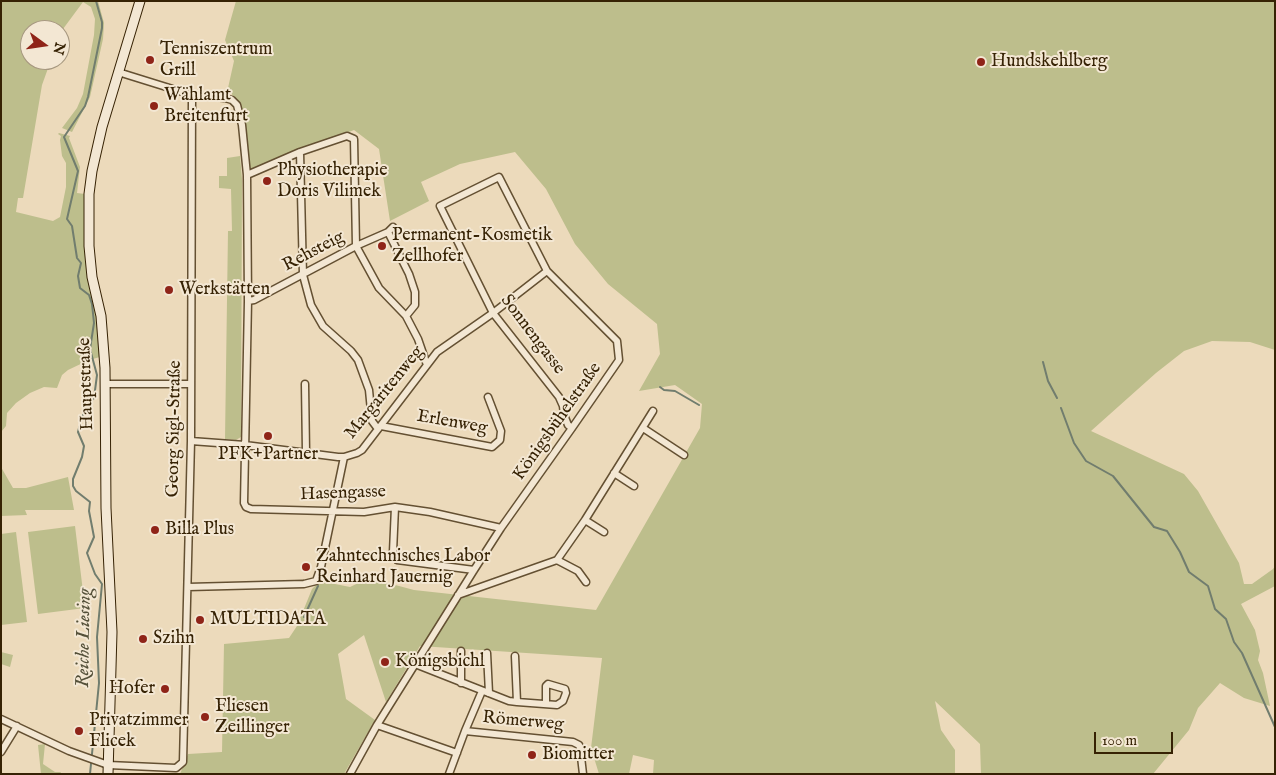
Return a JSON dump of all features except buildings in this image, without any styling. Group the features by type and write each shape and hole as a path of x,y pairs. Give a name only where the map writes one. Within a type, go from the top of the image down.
{"main road":[{"name":"Hauptstraße","path":"108,769 112,632 106,508 105,384 101,316 92,277 89,246 89,194 95,155 140,1"}],"street":[{"path":"118,72 192,95 225,98 232,100 236,105 242,125 247,175 248,301 245,445"},
{"name":"Georg Sigl-Straße","path":"1,719 40,738 98,762 108,769 176,768 183,762 192,441 192,95"},
{"path":"247,175 300,152 347,136 354,139 356,246 379,288 406,316 418,339 427,365"},
{"path":"300,152 303,275 311,305 320,323 351,351 361,365 369,390 372,421 380,427"},
{"name":"Sonnengasse","path":"499,177 440,206 493,313 559,397 568,425 572,428"},
{"name":"Königsbühelstraße","path":"350,774 377,725 501,528 619,360 617,341 547,270 499,177"},
{"name":"Rehsteig","path":"248,301 254,300 356,246 388,232 393,227"},
{"path":"388,232 409,274 415,292 415,305 406,316"},
{"name":"Margaritenweg","path":"192,441 245,445 344,457 357,453 362,450 437,352 493,313 547,270"},
{"path":"105,384 191,384"},
{"path":"305,384 306,452"},
{"name":"Erlenweg","path":"380,427 492,447 500,440 501,431 488,397"},
{"path":"458,595 557,560 585,520 653,411"},
{"path":"643,428 684,455"},
{"name":"Hasengasse","path":"245,445 244,503 250,509 364,512 395,507 430,512 501,528"},
{"path":"188,587 312,583 319,577 344,457"},
{"path":"614,473 634,486"},
{"path":"395,507 393,552 397,560 474,570"},
{"path":"585,520 604,532"},
{"path":"557,560 578,572 586,582"},
{"path":"461,651 462,683"},
{"path":"449,774 465,731 485,692 487,653"},
{"path":"515,656 517,702"},
{"path":"415,664 485,692 517,702 546,704"},
{"path":"377,725 457,753"},
{"path":"1,752 16,726"},
{"name":"Römerweg","path":"465,731 573,742 579,745 584,774"}],"green space":[{"path":"1,1 98,1 104,23 103,39 90,97 72,132 62,128 77,108 83,94 94,35 95,19 91,7 83,2 70,20 20,20 20,70 47,70 42,85 23,198 18,198 16,212 53,221 60,217 66,187 66,163 62,156 61,136 58,134 70,136 69,138 80,167 77,193 85,194 98,316 100,357 68,370 62,375 57,388 44,387 30,393 16,403 7,413 6,426 1,432"},
{"path":"236,1 1275,1 1275,350 1250,342 1212,341 1184,351 1156,373 1091,431 1184,474 1198,491 1239,563 1244,584 1252,584 1275,566 1275,586 1241,604 1255,630 1260,651 1258,660 1263,673 1270,706 1244,698 1220,683 1198,708 1189,730 1153,774 981,774 980,744 935,701 941,730 955,750 955,774 653,774 654,760 633,755 629,774 599,774 591,748 602,658 420,646 386,702 364,635 338,654 346,699 375,720 344,774 180,774 188,754 222,752 224,644 289,638 297,626 312,589 320,581 350,587 369,578 414,590 596,610 700,428 702,404 675,385 639,391 660,354 657,324 608,284 575,244 546,189 515,152 460,164 421,182 429,201 390,221 379,149 354,130 249,171 240,107 228,88 234,61 225,40"},
{"path":"240,156 242,179 241,437 236,440 225,439 228,231 232,231 231,189 219,188 219,176 227,176 227,158"},
{"path":"1,467 13,488 26,488 68,477 74,510 25,510 27,515 1,516"},
{"path":"75,526 85,608 38,614 28,532"},
{"path":"16,532 27,622 1,625 1,534"},
{"path":"1,652 13,655 10,667 1,664"},
{"path":"45,744 43,764 55,772 61,772 60,774 41,774 38,745"}],"waterway":[{"name":"Reiche Liesing","path":"90,774 99,683 97,637 102,584 95,574 87,553 94,537 89,511 90,502 76,491 73,486 73,479 82,457 84,446 78,432 82,417 89,403 94,398 97,375 90,349 94,323 92,304 89,295 80,288 78,276 81,263 77,258 72,226 67,219 78,171 64,137 85,106 88,97 102,28 96,1"},
{"path":"1043,362 1048,381 1057,398"},
{"path":"660,387 664,390 675,391 699,405"},
{"path":"1061,408 1074,443 1086,461 1113,476 1154,527 1167,531 1180,552 1189,572 1208,586 1215,609 1226,619 1234,642 1242,653 1275,727"},
{"path":"304,617 318,586"}],"place":[{"name":"Tenniszentrum Grill","path":"150,60"},
{"name":"Hundskehlberg","path":"981,62"},
{"name":"Wählamt Breitenfurt","path":"154,106"},
{"name":"Physiotherapie Doris Vilimek","path":"267,181"},
{"name":"Permanent-Kosmetik Zellhofer","path":"382,246"},
{"name":"Werkstätten","path":"169,290"},
{"name":"PFK+Partner","path":"268,436"},
{"name":"Billa Plus","path":"155,530"},
{"name":"Zahntechnisches Labor Reinhard Jauernig","path":"306,567"},
{"name":"MULTIDATA","path":"200,620"},
{"name":"Szihn","path":"143,639"},
{"name":"Königsbichl","path":"385,662"},
{"name":"Hofer","path":"165,689"},
{"name":"Fliesen Zeillinger","path":"205,717"},
{"name":"Privatzimmer Flicek","path":"79,731"},
{"name":"Biomitter","path":"532,755"}]}
